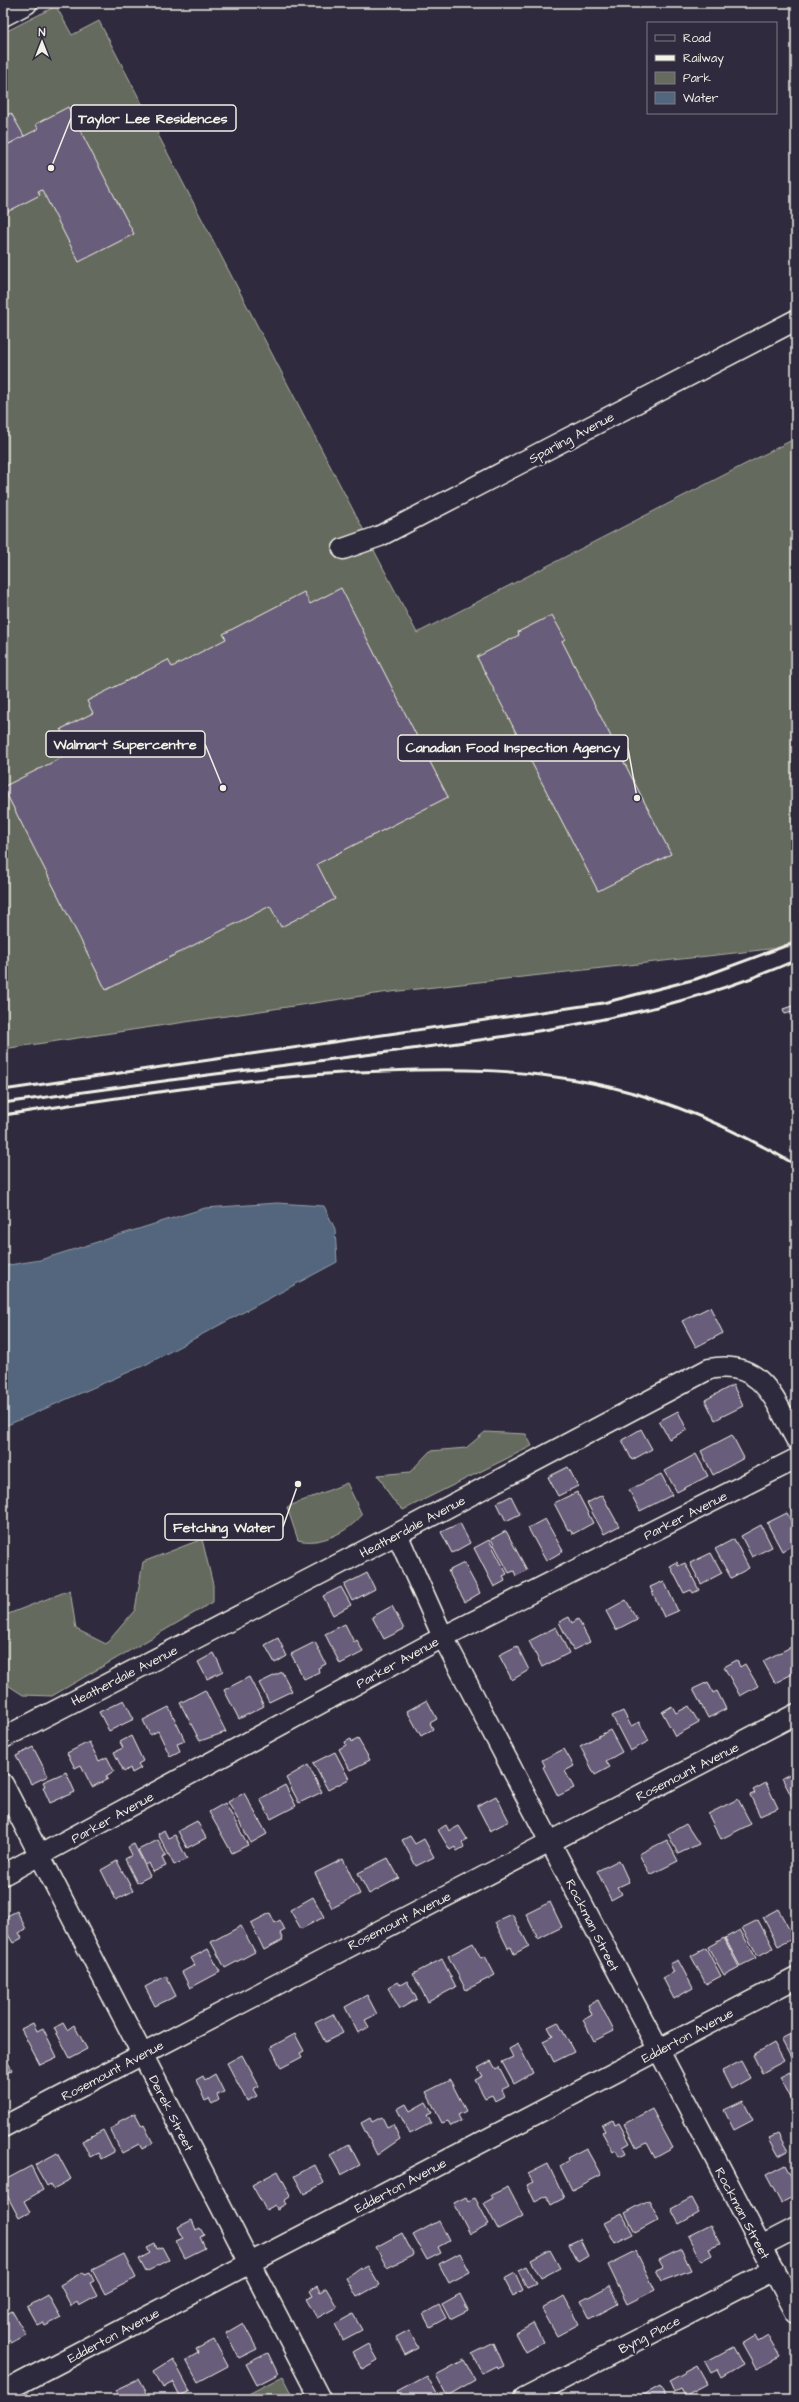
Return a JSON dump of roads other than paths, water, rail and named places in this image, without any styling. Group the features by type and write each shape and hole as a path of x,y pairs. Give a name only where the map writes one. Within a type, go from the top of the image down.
{"main road":[{"path":"3,14 26,3"}],"street":[{"name":"Sparling Avenue","path":"343,548 380,536 796,320"},
{"name":"Heatherdale Avenue","path":"3,1738 397,1534 710,1369 735,1367 754,1374 764,1382 796,1439"},
{"name":"Parker Avenue","path":"3,1875 442,1637 796,1459"},
{"name":"Rockman Street","path":"397,1534 442,1637 761,2246 774,2270 791,2290 796,2313"},
{"name":"Rosemount Avenue","path":"3,2127 796,1714"},
{"name":"Derek Street","path":"3,1784 249,2264 320,2399"},
{"name":"Edderton Avenue","path":"3,2392 796,1978"},
{"path":"761,2246 796,2228"},
{"name":"Byng Place","path":"524,2399 774,2270"}],"water":[{"path":"277,1203 324,1206 335,1229 337,1262 145,1365 3,1427 3,1266 40,1260 205,1208"}],"railway":[{"path":"3,1090 603,1003 696,979 796,942"},
{"path":"3,1103 184,1078 475,1041 585,1023 692,997 745,981 796,960"},
{"path":"3,1115 193,1087 289,1077 337,1073 411,1070 514,1072 566,1078 592,1083 619,1089 672,1105 723,1126 796,1165"}],"place":[{"name":"Taylor Lee Residences","path":"51,168"},
{"name":"Walmart Supercentre","path":"223,788"},
{"name":"Canadian Food Inspection Agency","path":"637,798"},
{"name":"Fetching Water","path":"298,1484"}]}
